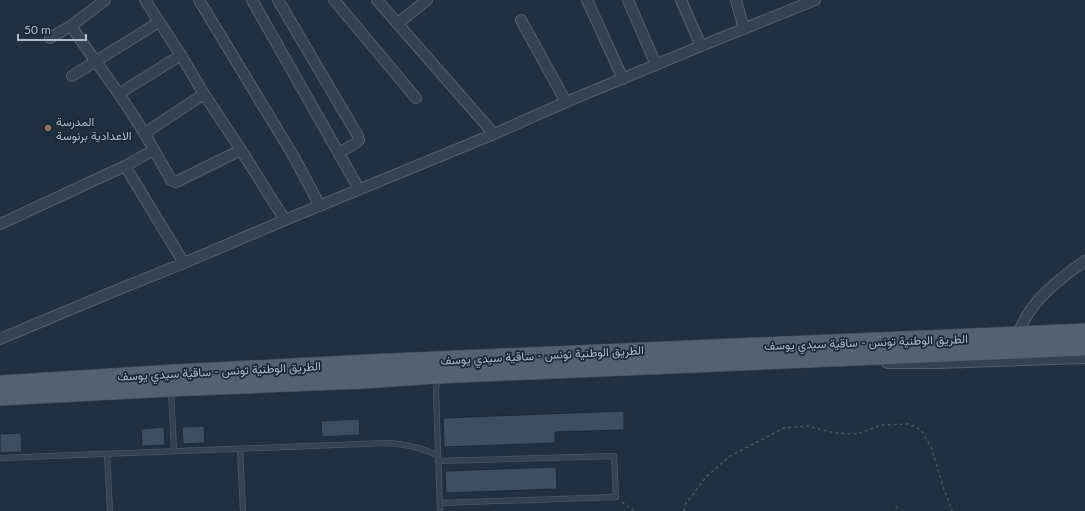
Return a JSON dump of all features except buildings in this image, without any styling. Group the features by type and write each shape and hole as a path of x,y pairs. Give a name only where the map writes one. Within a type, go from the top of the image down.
{"main road":[{"name":"الطريق الوطنية تونس - ساقية سيدي يوسف","path":"0,384 172,380 363,380 437,368 1085,332"},
{"name":"الطريق الوطنية تونس - ساقية سيدي يوسف","path":"437,368 846,357 1085,347"},
{"name":"الطريق الوطنية تونس - ساقية سيدي يوسف","path":"0,397 172,380"}],"street":[{"path":"50,38 71,26 105,0"},
{"path":"145,0 285,220"},
{"path":"199,0 294,157 320,206"},
{"path":"252,0 359,189"},
{"path":"278,0 358,136 359,140 357,142 339,152"},
{"path":"334,0 416,98"},
{"path":"377,0 494,134"},
{"path":"398,23 427,0"},
{"path":"587,0 623,79"},
{"path":"628,0 656,65"},
{"path":"681,0 701,46"},
{"path":"736,0 744,29"},
{"path":"0,339 117,290 184,264 285,220 494,134 566,102 744,29 798,4 815,0"},
{"path":"521,20 566,102"},
{"path":"72,76 159,22"},
{"path":"71,26 120,94 145,133 171,180 174,182 178,181 241,150"},
{"path":"120,94 181,56"},
{"path":"145,133 204,94"},
{"path":"0,224 125,166 154,150"},
{"path":"125,166 184,264"},
{"path":"1018,335 1022,324 1040,298 1065,275 1085,261"},
{"path":"846,357 870,362 914,364 1085,358"}],"lane":[{"path":"437,368 436,392 440,511"},
{"path":"172,380 174,451"},
{"path":"0,458 386,443 404,444 430,451 439,459 614,456 616,497 440,503"},
{"path":"240,449 242,511"},
{"path":"107,454 110,511"}],"path":[{"path":"684,511 685,505 706,477 730,456 784,428 806,426 835,433 857,434 882,425 895,424 908,424 921,430 931,448 952,511"},
{"path":"616,497 634,511"},
{"path":"896,506 898,511"}],"place":[{"name":"المدرسة الاعدادية برنوسة","path":"48,128"}]}
